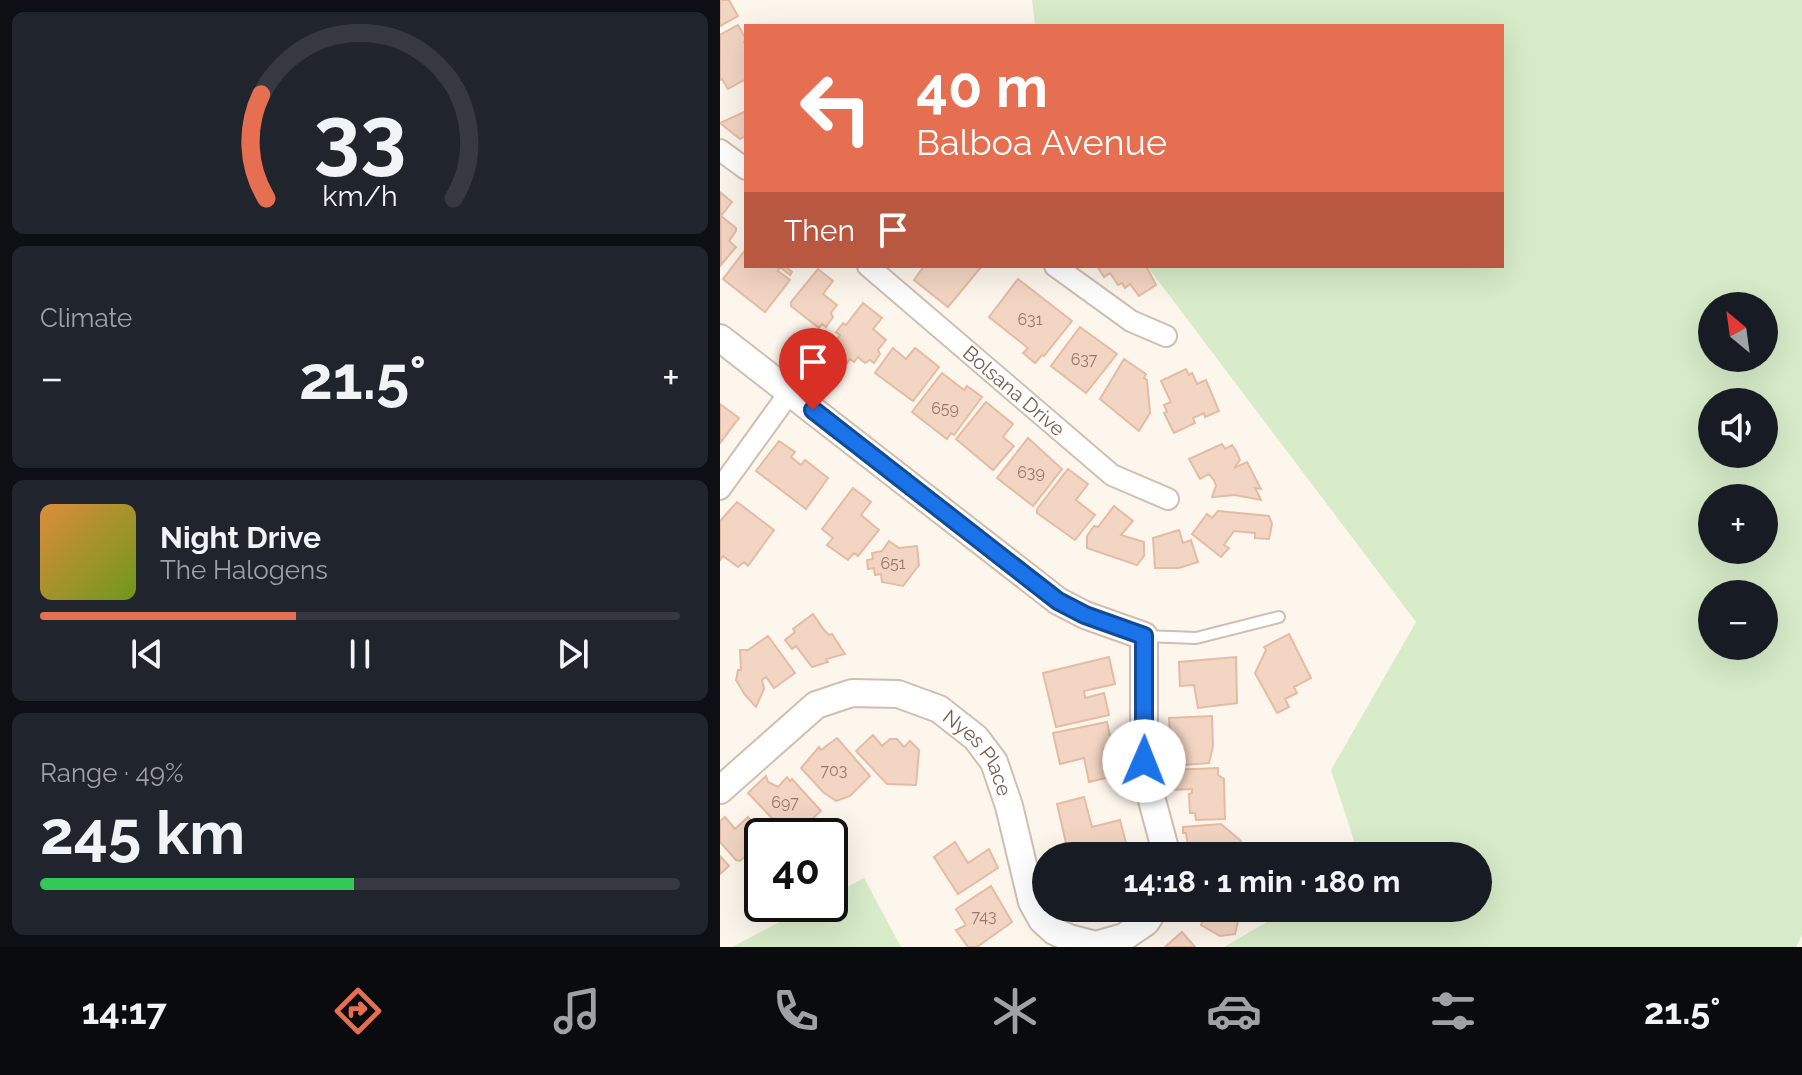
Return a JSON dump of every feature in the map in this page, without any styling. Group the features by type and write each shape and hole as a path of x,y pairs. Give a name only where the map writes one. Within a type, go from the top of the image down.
{"street":[{"path":"720,150 744,168"},
{"name":"Bolsana Drive","path":"870,268 1112,475 1168,499"},
{"path":"1058,268 1131,321 1166,336"},
{"path":"720,338 1058,601 1085,615 1144,636 1144,761 1163,842"},
{"path":"720,489 790,392"},
{"name":"Nyes Place","path":"720,790 816,705 852,693 898,694 939,709 976,738 994,762 1009,806 1032,902"},
{"name":"Nyes Place","path":"1044,922 1069,938 1096,945 1124,937 1146,922"}],"lane":[{"path":"1144,636 1196,638 1279,617"}],"green space":[{"path":"1032,0 1802,0 1802,935 1796,947 1224,947 1267,922 1492,922 1492,842 1354,842 1331,770 1416,622 1149,268 1504,268 1504,24 1035,24"},
{"path":"864,878 901,947 732,947 780,922 848,922 848,886"}],"building":[{"path":"720,0 729,0 738,16 720,26"},
{"path":"738,25 744,36 744,80 728,89 720,80 720,35"},
{"path":"744,112 744,137 740,139 720,123"},
{"path":"720,192 732,202 721,216 736,228 729,241 736,247 721,265"},
{"path":"744,252 744,268 780,268 778,271 790,280 765,312 723,279"},
{"path":"923,268 980,268 948,307 914,280"},
{"path":"1098,268 1147,268 1156,285 1139,296 1130,284 1125,288 1122,283 1118,285 1110,273 1104,277"},
{"path":"818,269 833,281 823,294 837,305 826,327 822,324 819,328 791,306"},
{"path":"1018,279 1072,321 1035,363 1023,353 1028,348 989,317"},
{"path":"863,303 882,318 873,329 886,340 878,350 880,354 874,363 870,360 865,363 858,357 854,362 850,359 847,363 829,350 840,335 836,332 843,323 846,325"},
{"path":"1080,327 1117,354 1086,393 1051,366"},
{"path":"893,348 906,359 915,348 939,367 913,401 875,373"},
{"path":"1124,359 1146,374 1150,413 1139,431 1100,399"},
{"path":"1186,369 1189,375 1192,373 1197,384 1206,380 1219,411 1193,418 1195,423 1174,433 1164,413 1167,412 1164,405 1171,402 1161,381"},
{"path":"942,373 964,390 967,386 982,397 954,435 951,433 947,439 912,412"},
{"path":"986,402 1013,424 1003,437 1014,446 993,470 956,439"},
{"path":"720,404 739,418 720,443"},
{"path":"1028,438 1062,469 1033,506 997,478"},
{"path":"779,441 795,452 791,457 801,465 805,460 828,478 806,509 756,471"},
{"path":"1222,444 1225,449 1232,445 1236,451 1240,460 1234,468 1247,462 1261,489 1255,488 1261,500 1235,495 1212,497 1216,486 1214,480 1209,474 1200,479 1189,459"},
{"path":"1068,469 1088,484 1076,500 1095,515 1075,540 1037,513"},
{"path":"853,488 871,502 861,515 879,530 858,556 854,553 848,560 827,545 833,538 822,529"},
{"path":"737,502 774,530 748,566 744,562 738,567 723,556 720,560 720,521"},
{"path":"1114,506 1133,521 1121,535 1144,542 1144,556 1137,565 1087,548 1087,536"},
{"path":"1218,511 1269,516 1272,524 1269,539 1255,538 1255,533 1234,531 1224,545 1229,548 1221,557 1192,534 1207,514 1212,518"},
{"path":"1179,530 1183,543 1191,540 1198,562 1179,568 1155,568 1153,538"},
{"path":"889,541 899,548 917,546 919,565 903,586 882,582 881,574 875,575 874,568 868,569 867,560 873,559 872,553 882,551"},
{"path":"813,614 845,654 812,667 796,646 792,649 785,640 795,632 793,629"},
{"path":"1289,634 1311,678 1294,687 1297,693 1285,699 1289,707 1277,713 1255,673 1266,650 1264,647"},
{"path":"768,636 795,673 774,688 766,677 762,680 764,689 756,707 736,680 738,670 741,670 740,650 748,650"},
{"path":"1109,657 1115,684 1084,691 1085,698 1104,693 1109,715 1056,727 1043,673"},
{"path":"1236,657 1237,703 1198,708 1194,685 1180,686 1179,662"},
{"path":"1212,716 1213,746 1209,763 1172,766 1171,746 1167,746 1169,718"},
{"path":"1107,722 1114,756 1106,758 1110,777 1089,782 1084,758 1060,764 1053,733"},
{"path":"873,735 882,746 890,739 897,739 904,747 910,741 919,750 916,785 887,784 856,751"},
{"path":"837,738 870,776 850,796 836,801 801,768 819,747 821,750"},
{"path":"1218,768 1218,775 1224,779 1225,819 1196,820 1195,813 1190,813 1189,794 1192,789 1171,790 1170,770"},
{"path":"766,776 768,782 778,787 787,777 821,811 813,818 772,818 748,793"},
{"path":"1084,797 1092,827 1120,820 1126,842 1066,842 1057,804"},
{"path":"725,817 735,829 744,821 744,857 740,861 720,842 720,821"},
{"path":"1221,824 1241,842 1187,842 1183,827"},
{"path":"955,842 968,863 989,849 998,868 958,894 934,857"},
{"path":"720,856 729,866 720,874"},
{"path":"991,886 1012,922 977,947 968,947 956,930 966,925 956,909"},
{"path":"1202,922 1238,922 1235,934 1220,936 1201,925"},
{"path":"1182,932 1195,947 1165,947"}],"route":[{"path":"813,410 1058,601 1085,615 1144,636 1144,761"}]}
